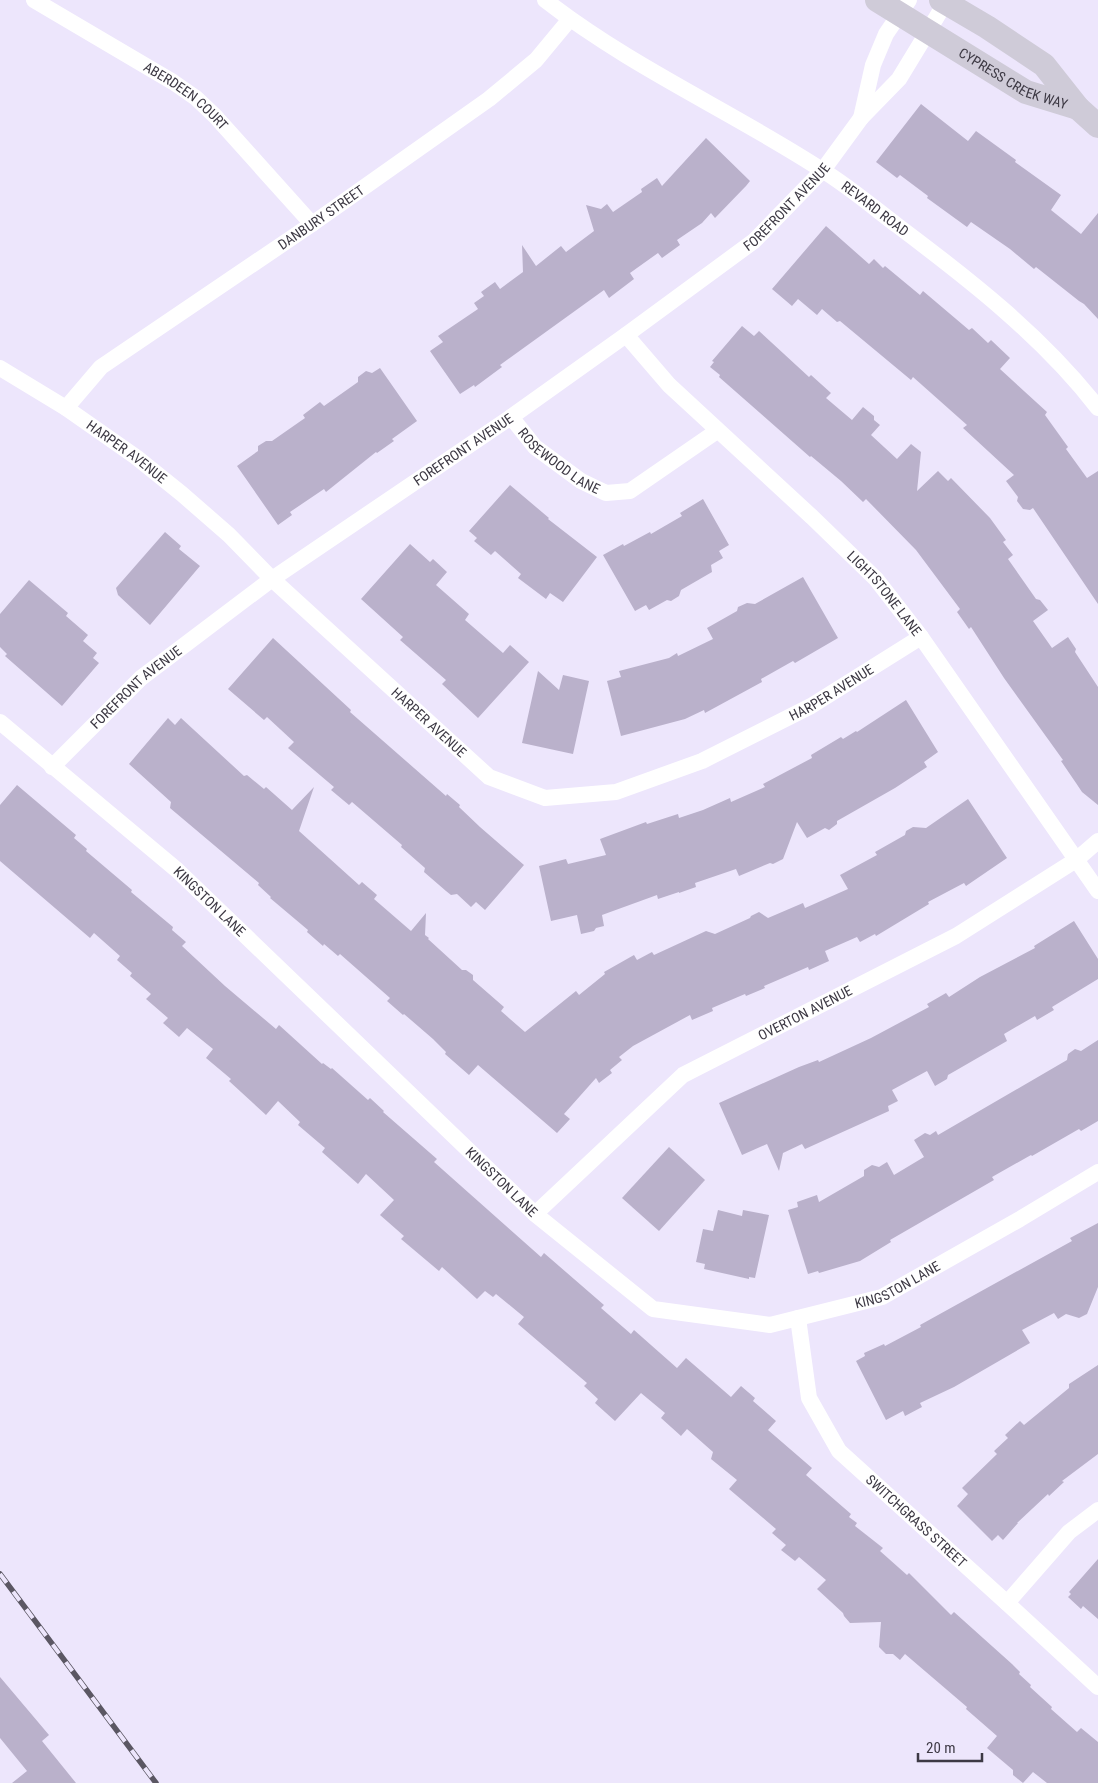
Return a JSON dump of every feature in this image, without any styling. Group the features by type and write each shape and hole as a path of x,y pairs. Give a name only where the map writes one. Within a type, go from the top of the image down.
{"street":[{"name":"ABERDEEN COURT","path":"34,0 174,82 196,98 215,116 312,224"},
{"name":"REVARD ROAD","path":"546,0 570,19 609,45 823,170 946,262 1040,342 1077,381 1098,408"},
{"name":"CYPRESS CREEK WAY","path":"877,0 904,7 928,32 1026,92 1078,108"},
{"name":"CYPRESS CREEK WAY","path":"944,1 1044,65 1078,108"},
{"name":"FOREFRONT AVENUE","path":"52,767 141,678 272,579 511,417 754,241 823,170 861,118 899,79 928,32 944,1"},
{"name":"FOREFRONT AVENUE","path":"861,118 873,65 886,34 904,7"},
{"name":"DANBURY STREET","path":"66,408 101,367 312,224 489,99 536,60 570,19"},
{"path":"1078,108 1098,126"},
{"name":"LIGHTSTONE LANE","path":"626,335 669,385 876,579 921,637 1098,891"},
{"name":"HARPER AVENUE","path":"0,368 66,408 136,457 182,494 229,535 272,579 489,777 544,798 616,792 702,761 811,706 921,637"},
{"name":"ROSEWOOD LANE","path":"511,417 535,447 581,481 606,493 630,491 717,431"},
{"name":"KINGSTON LANE","path":"0,722 177,870 535,1214 653,1309 770,1325 882,1297 1020,1220 1098,1172"},
{"name":"OVERTON AVENUE","path":"535,1214 683,1075 956,936 1076,860 1098,841"},
{"name":"SWITCHGRASS STREET","path":"798,1318 810,1398 839,1451 1098,1687"},
{"path":"1007,1603 1069,1532 1098,1510"}],"building":[{"path":"921,104 968,141 976,131 1061,195 1051,210 1081,234 1098,213 1098,319 1084,304 1036,267 1034,269 1010,249 971,222 967,227 927,198 928,196 900,175 897,178 876,162"},
{"path":"706,138 750,181 746,186 715,218 711,213 702,223 677,240 680,245 662,258 658,253 630,273 634,279 609,298 604,290 500,365 502,367 475,387 474,385 460,394 430,351 443,342 438,336 478,309 474,303 484,296 481,292 495,282 500,289 523,272 522,245 536,266 561,246 566,252 594,231 586,205 601,209 607,204 613,212 642,192 641,189 657,178 662,186"},
{"path":"826,226 869,264 874,259 883,268 885,266 920,295 923,291 969,330 972,328 988,343 991,340 1010,358 1000,369 1047,412 1045,415 1087,478 1098,471 1098,604 1033,508 1030,510 1023,509 1017,501 1018,497 1006,481 1014,475 963,428 967,425 913,377 911,380 840,321 837,322 822,309 817,315 798,299 792,306 772,289"},
{"path":"742,326 754,336 759,331 809,377 811,375 831,393 826,398 852,420 863,407 874,416 874,420 880,425 871,435 897,459 911,444 921,452 917,491 938,471 948,481 951,478 990,518 1006,540 1003,542 1013,555 1008,559 1036,599 1040,600 1048,610 1033,621 1052,648 1068,637 1076,649 1075,652 1098,687 1098,805 1082,792 1061,761 1063,760 1004,678 971,627 969,629 957,612 960,609 916,550 866,499 863,502 719,377 720,375 710,367 714,362 712,361"},
{"path":"380,368 417,421 392,439 394,441 376,452 326,492 324,489 290,512 292,515 278,525 237,466 258,451 258,446 266,441 272,441 305,418 303,415 320,402 324,406 358,382 358,377 366,371 372,373"},
{"path":"510,485 548,519 597,557 563,602 550,593 546,599 518,578 521,574 495,551 491,555 474,541 477,538 469,531"},
{"path":"703,499 729,545 719,551 723,558 711,565 712,572 681,590 679,596 671,601 667,600 649,610 646,605 635,611 603,555 650,532 651,534 682,516 680,513"},
{"path":"165,532 181,546 179,549 200,566 150,625 118,595 116,588"},
{"path":"410,544 430,562 433,559 447,572 436,585 469,614 465,620 503,653 510,645 529,662 478,718 442,684 446,680 400,640 403,637 361,599"},
{"path":"803,577 838,638 795,663 793,661 761,679 762,682 705,713 704,710 685,719 621,736 607,681 621,677 619,671 669,658 677,653 678,656 713,639 707,628 737,611 738,607 747,603 755,604"},
{"path":"29,580 68,613 66,616 88,635 83,641 97,653 93,658 99,663 62,706 5,656 7,654 0,647 0,614"},
{"path":"273,638 351,710 350,712 446,796 447,794 460,805 459,807 480,827 524,865 485,910 476,902 471,907 457,894 451,895 446,891 424,872 425,868 401,847 402,845 352,802 349,805 331,790 334,787 288,748 294,742 267,717 264,720 228,689"},
{"path":"538,671 559,690 563,675 589,681 573,754 522,743"},
{"path":"906,700 938,752 924,762 927,767 895,788 837,821 837,824 829,830 825,828 807,838 797,822 783,859 739,876 736,869 695,883 696,887 679,893 658,899 657,895 602,915 604,926 596,928 594,931 581,934 577,915 551,921 539,866 566,859 568,864 606,855 600,839 646,822 647,824 678,814 679,818 730,798 731,802 765,787 763,784 812,758 811,755 841,737 843,739 857,732"},
{"path":"168,718 175,725 181,718 244,776 247,775 264,789 266,787 292,810 314,787 299,831 359,885 362,882 377,895 374,899 411,931 426,913 425,935 428,939 462,970 466,970 473,975 473,980 504,1007 501,1011 525,1032 576,991 579,995 605,974 604,972 634,955 637,960 652,952 654,955 706,931 715,934 759,912 768,918 803,903 805,908 848,889 840,875 877,855 875,852 905,835 906,831 913,827 926,828 968,799 1007,858 966,886 964,883 928,902 929,904 876,936 875,934 860,942 857,937 825,951 829,961 809,970 808,967 764,986 765,988 712,1008 713,1011 692,1020 690,1015 633,1046 619,1057 622,1060 610,1070 612,1073 599,1083 596,1078 564,1114 570,1119 557,1133 478,1065 469,1075 445,1054 446,1052 433,1039 387,1001 390,998 340,954 338,956 324,944 323,946 307,932 308,930 270,898 258,885 259,883 170,808 171,802 129,764"},
{"path":"17,785 76,835 74,838 87,849 86,851 173,927 172,930 186,942 182,946 225,986 276,1029 279,1025 322,1064 332,1068 368,1100 370,1098 383,1112 437,1159 434,1162 541,1257 544,1253 604,1305 601,1308 631,1334 634,1330 677,1368 686,1358 731,1397 741,1386 755,1398 753,1401 776,1421 768,1430 812,1468 806,1475 851,1514 849,1517 857,1523 855,1526 883,1548 880,1551 907,1575 909,1573 951,1615 954,1612 1012,1664 1020,1672 1019,1674 1031,1685 1030,1687 1052,1707 1051,1709 1077,1732 1081,1728 1098,1742 1098,1783 1047,1783 1033,1772 1023,1783 1013,1775 1013,1770 987,1748 997,1736 966,1709 967,1707 905,1654 900,1660 893,1654 886,1654 879,1647 881,1622 850,1623 843,1613 817,1589 826,1580 799,1557 795,1561 781,1550 786,1545 772,1533 776,1529 729,1489 737,1480 711,1459 713,1452 687,1429 681,1436 661,1418 665,1413 641,1393 615,1421 595,1403 598,1399 584,1386 587,1383 518,1324 524,1317 496,1294 493,1297 485,1291 477,1299 442,1267 439,1271 401,1239 404,1236 380,1215 394,1200 366,1174 358,1184 322,1152 325,1148 298,1125 300,1122 278,1101 266,1115 229,1081 231,1079 206,1058 213,1049 187,1028 179,1037 163,1023 168,1018 146,999 151,994 130,976 132,973 117,960 120,956 94,933 90,938 0,861 0,805"},
{"path":"1074,921 1098,959 1098,979 1052,1007 1054,1010 1037,1020 1035,1016 1004,1034 1007,1041 948,1075 947,1079 935,1086 927,1071 892,1090 898,1101 888,1106 889,1111 805,1149 802,1144 783,1153 779,1171 767,1144 742,1155 719,1103 799,1067 818,1060 819,1062 871,1038 929,1007 927,1004 946,993 949,997 980,977 1035,948 1034,946"},
{"path":"1098,1040 1098,1121 1081,1131 1079,1129 992,1177 994,1180 890,1240 891,1242 860,1261 819,1273 818,1271 808,1274 788,1210 798,1207 797,1202 817,1195 819,1202 864,1176 864,1170 872,1165 879,1167 887,1162 894,1175 924,1157 914,1140 925,1133 930,1135 936,1131 938,1135 1067,1060 1068,1054 1075,1049 1081,1051"},
{"path":"669,1147 705,1180 659,1231 622,1198"},
{"path":"718,1210 742,1216 743,1210 769,1215 755,1278 749,1277 749,1279 704,1269 705,1264 696,1262 703,1229 713,1231"},
{"path":"1098,1223 1098,1287 1087,1314 1079,1318 1066,1314 1058,1319 1054,1313 1022,1330 1030,1343 954,1387 920,1403 922,1407 905,1416 903,1411 886,1420 856,1361 865,1356 864,1353 884,1344 885,1346 921,1327 920,1325 1072,1241 1070,1238"},
{"path":"1098,1365 1098,1454 1062,1481 1064,1482 1017,1523 1003,1540 998,1535 992,1541 957,1506 968,1494 962,1488 997,1454 994,1451 1008,1438 1005,1435 1020,1421 1024,1425 1069,1388 1069,1384"},
{"path":"1098,1559 1098,1619 1083,1606 1081,1609 1068,1597 1071,1594 1069,1592"},
{"path":"0,1677 49,1735 42,1741 76,1783 12,1783 27,1771 0,1738"}],"railway":[{"path":"0,1574 156,1783"}]}
